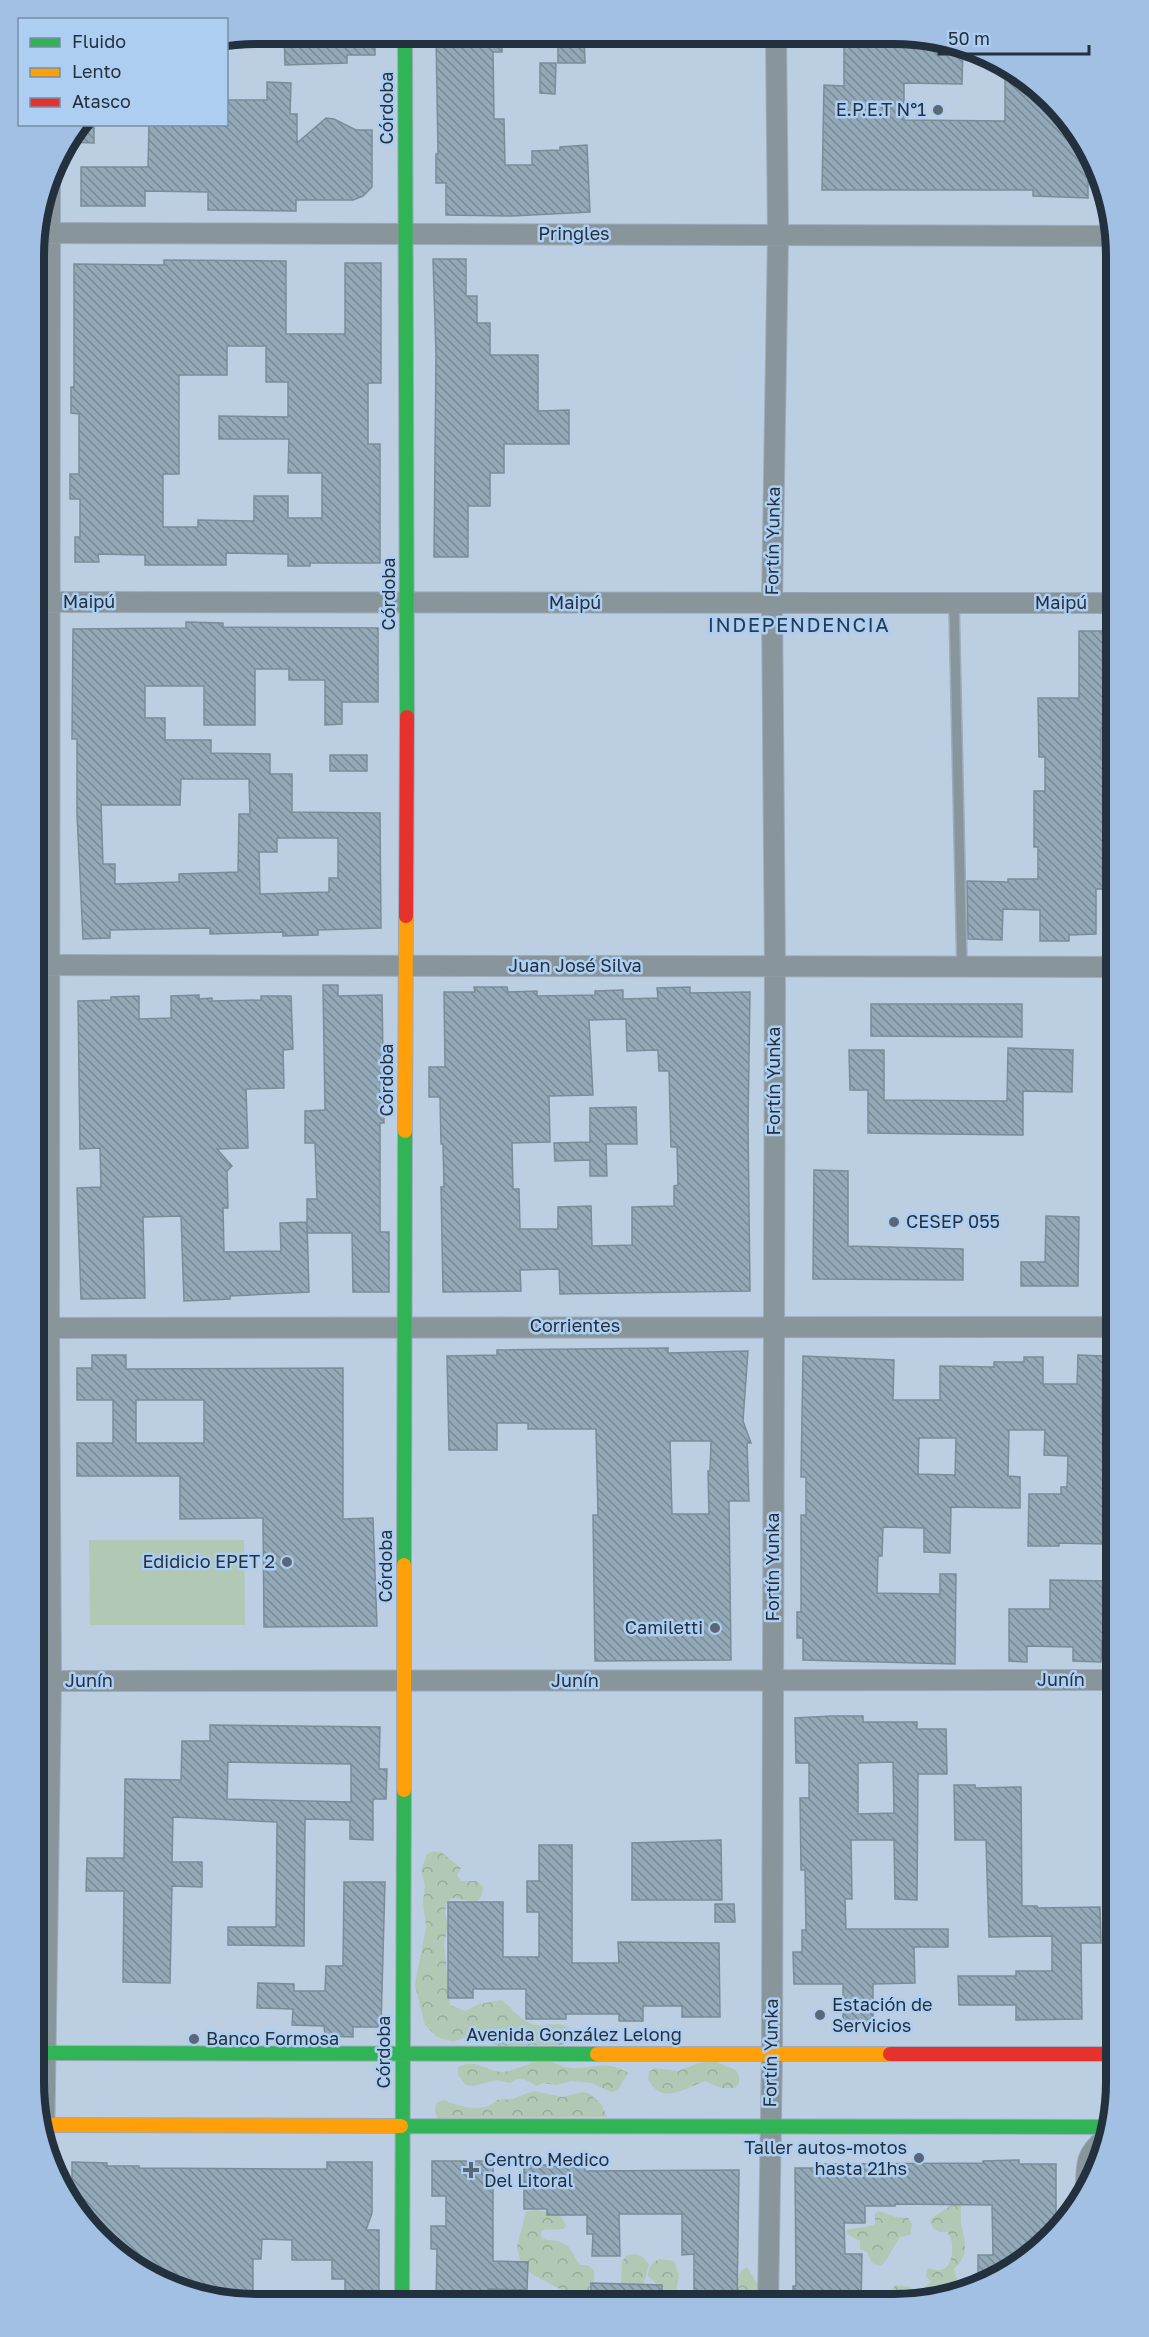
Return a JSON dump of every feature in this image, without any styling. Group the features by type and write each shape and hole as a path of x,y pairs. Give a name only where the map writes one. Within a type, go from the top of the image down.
{"street":[{"name":"Córdoba","path":"402,2294 405,1682 403,1327 407,603 405,44"},
{"name":"Fortín Yunka","path":"768,2294 772,2054 775,966 772,603 778,235 776,44"},
{"name":"Pringles","path":"45,233 1105,236"},
{"name":"Maipú","path":"44,602 1106,603"},
{"name":"Juan José Silva","path":"44,965 1106,967"},
{"name":"Corrientes","path":"44,1328 1106,1327"},
{"name":"Junín","path":"44,1681 1106,1680"},
{"name":"Avenida González Lelong","path":"44,2053 1106,2054"},
{"path":"48,2125 1100,2127"},
{"path":"1087,2167 1091,2150 1095,2147"}],"lane":[{"path":"954,603 962,967"}],"green space":[{"path":"89,1540 244,1540 245,1625 90,1625"},
{"path":"434,1851 442,1853 461,1868 457,1875 461,1881 477,1881 483,1887 482,1895 477,1902 452,1898 446,1904 448,1927 444,1943 450,2005 465,2011 479,2004 502,2000 520,2017 532,2024 558,2024 567,2027 572,2031 563,2045 499,2046 468,2036 453,2042 437,2037 425,2025 415,1985 426,1927 423,1902 425,1886 421,1870 427,1854"},
{"path":"543,2059 571,2068 606,2066 628,2073 618,2090 611,2092 592,2083 571,2081 557,2085 543,2083 536,2086 523,2079 510,2083 496,2080 474,2086 466,2085 458,2075 458,2067 469,2064 505,2072"},
{"path":"714,2061 736,2070 739,2084 735,2088 721,2088 705,2081 675,2092 663,2093 648,2080 649,2072 655,2068 678,2071 699,2063"},
{"path":"534,2091 562,2097 583,2092 590,2094 601,2104 607,2117 437,2118 435,2110 436,2103 443,2100 464,2107 478,2108 491,2105 497,2100 512,2099"},
{"path":"961,2203 965,2250 962,2260 954,2269 958,2283 923,2292 931,2282 926,2276 927,2269 946,2268 952,2252 950,2236 947,2232 940,2232 933,2228 930,2221 953,2204"},
{"path":"535,2210 559,2214 566,2225 564,2229 542,2230 541,2237 546,2240 559,2241 568,2246 580,2265 587,2265 594,2270 594,2280 589,2294 564,2294 564,2291 530,2273 520,2261 517,2246 526,2212"},
{"path":"879,2211 896,2217 908,2218 912,2224 910,2235 900,2237 880,2266 872,2263 867,2252 860,2249 860,2241 847,2234 846,2230 875,2225 875,2213"},
{"path":"635,2254 643,2257 649,2265 641,2294 620,2294 622,2261 627,2255"},
{"path":"659,2259 674,2261 679,2275 677,2294 661,2294 660,2287 648,2276 654,2262"},
{"path":"747,2267 763,2294 738,2294 738,2277"},
{"path":"896,2285 910,2287 915,2292 890,2294"}],"building":[{"path":"284,44 375,44 375,55 347,55 347,63 285,65"},
{"path":"436,44 502,44 502,52 493,52 494,119 504,119 505,165 532,165 532,151 560,150 560,147 587,145 590,212 512,216 446,215 446,183 436,183 436,154 438,154"},
{"path":"558,44 584,44 585,63 558,63"},
{"name":"E.P.E.T N°1","path":"844,44 921,45 963,56 962,84 904,83 904,120 1005,121 1005,76 1033,96 1070,138 1088,172 1088,198 1033,196 1033,190 822,190 824,85 844,86"},
{"path":"540,63 556,63 555,94 540,93"},
{"path":"267,82 291,83 290,114 297,114 297,143 326,118 334,119 356,130 372,130 372,187 363,196 353,200 296,200 296,211 208,210 208,192 145,191 145,206 81,206 81,167 148,167 149,126 228,126 228,100 267,100"},
{"path":"88,126 94,126 94,143 76,142"},
{"path":"433,259 466,259 466,296 477,296 477,323 490,323 490,355 538,355 538,411 569,410 569,444 504,444 504,473 490,473 490,506 468,506 468,557 434,557 436,354"},
{"path":"164,260 286,261 286,334 345,334 345,263 381,263 381,383 368,383 368,444 380,444 380,563 310,563 310,566 288,566 288,554 226,553 226,565 145,565 145,555 98,554 99,562 75,562 75,537 80,537 80,499 70,499 70,474 79,474 79,414 71,413 71,387 74,387 74,264 164,265","holes":["227,346 266,346 266,382 288,382 288,417 219,416 219,439 289,439 288,473 322,473 322,518 288,518 288,496 254,496 254,521 198,520 198,527 163,527 163,474 179,474 179,375 227,375"]},
{"path":"186,622 223,623 223,627 378,628 378,702 342,702 342,724 325,725 325,680 289,680 289,669 255,669 255,725 204,725 204,686 145,686 145,718 165,718 165,740 211,740 211,753 270,754 270,774 292,774 292,812 380,813 381,928 318,930 318,935 283,936 283,932 210,934 210,928 110,930 110,938 83,939 77,814 77,739 72,739 73,629 186,628","holes":["181,779 249,779 250,814 239,814 238,872 179,874 179,882 115,884 115,864 103,864 101,805 180,805","277,838 338,838 338,878 329,878 329,892 260,894 259,852 277,852"]},
{"path":"1079,631 1106,631 1106,728 1101,728 1101,759 1106,759 1106,889 1096,889 1096,934 1069,935 1069,941 1040,941 1040,910 1003,909 1002,940 968,939 967,881 1008,882 1008,879 1038,879 1038,847 1034,847 1034,791 1045,791 1045,757 1039,757 1038,698 1079,698"},
{"path":"330,755 367,755 367,771 330,771"},
{"path":"323,985 338,985 338,996 382,995 384,1123 380,1123 380,1232 389,1232 389,1292 353,1292 352,1233 307,1233 307,1199 317,1199 315,1143 305,1143 305,1111 325,1110"},
{"path":"474,987 507,987 508,992 537,991 537,996 595,995 595,991 623,990 623,999 658,998 657,988 690,987 690,993 750,992 748,1125 750,1291 560,1294 559,1269 520,1270 521,1291 443,1292 441,1187 444,1187 443,1144 441,1144 440,1097 429,1097 429,1067 445,1067 444,992 475,992","holes":["626,1019 627,1051 658,1050 659,1071 669,1071 671,1147 677,1147 678,1185 674,1186 674,1206 632,1207 632,1245 592,1246 591,1206 558,1207 558,1229 520,1229 519,1189 513,1189 512,1143 550,1142 549,1096 593,1095 589,1020"]},
{"path":"199,995 199,999 212,998 212,1001 261,1000 261,996 291,996 293,1049 283,1050 284,1088 246,1089 248,1148 217,1149 232,1166 227,1171 228,1208 223,1208 224,1252 281,1251 280,1223 307,1222 309,1292 184,1301 181,1216 143,1217 145,1298 81,1299 77,1188 101,1187 100,1148 80,1149 78,1001 139,996 139,1019 171,1018 171,996"},
{"path":"871,1004 1022,1004 1022,1037 871,1036"},
{"path":"1008,1048 1073,1050 1072,1092 1023,1091 1023,1135 868,1133 868,1090 850,1090 849,1050 884,1050 884,1100 1007,1101"},
{"path":"636,1107 637,1144 606,1144 607,1176 590,1176 590,1160 555,1161 554,1143 590,1142 590,1108"},
{"path":"814,1170 848,1171 848,1246 963,1249 963,1280 813,1279"},
{"path":"1046,1216 1079,1217 1078,1286 1021,1286 1021,1262 1045,1262"},
{"path":"668,1348 668,1353 748,1351 743,1421 751,1443 747,1443 749,1501 729,1501 731,1660 595,1661 593,1515 598,1515 596,1429 528,1429 528,1423 497,1423 497,1450 449,1450 447,1356 497,1355 497,1350","holes":["670,1441 711,1441 710,1471 708,1471 709,1514 672,1514"]},
{"path":"92,1355 126,1355 126,1369 343,1368 343,1519 373,1518 377,1626 264,1627 263,1518 180,1519 180,1476 77,1476 77,1443 113,1443 113,1400 77,1400 77,1368 92,1368","holes":["136,1400 204,1400 204,1443 136,1443"]},
{"path":"1078,1355 1103,1356 1102,1422 1104,1422 1104,1438 1106,1438 1106,1544 1059,1543 1059,1546 1028,1546 1029,1494 1061,1494 1061,1487 1067,1487 1068,1456 1044,1455 1045,1430 1009,1430 1008,1476 1020,1477 1020,1508 951,1507 950,1553 924,1552 924,1528 883,1527 882,1556 878,1556 877,1593 940,1594 940,1574 956,1574 955,1664 803,1660 803,1638 797,1638 797,1612 801,1612 801,1515 806,1515 806,1477 801,1477 803,1356 894,1360 893,1400 940,1400 940,1366 994,1367 994,1362 1024,1362 1024,1357 1043,1357 1043,1384 1077,1384","holes":["919,1438 956,1438 955,1475 918,1474"]},
{"path":"1050,1580 1106,1581 1106,1642 1102,1642 1101,1662 1073,1661 1073,1647 1027,1646 1027,1662 1009,1661 1009,1609 1050,1609"},
{"path":"863,1716 863,1722 917,1722 917,1729 946,1729 947,1774 918,1774 917,1900 895,1899 894,1840 851,1840 852,1899 845,1899 846,1929 948,1929 948,1947 914,1947 915,1983 873,1984 873,2024 843,2024 843,1984 794,1984 793,1952 802,1952 802,1930 806,1930 805,1870 801,1870 800,1798 809,1798 809,1763 796,1763 795,1718","holes":["893,1762 894,1813 858,1814 858,1763"]},
{"path":"210,1725 380,1727 379,1769 387,1769 386,1799 373,1799 373,1840 350,1839 350,1820 305,1819 304,1946 228,1945 228,1927 276,1927 277,1822 173,1817 172,1862 202,1862 202,1887 172,1886 170,1983 123,1982 124,1891 86,1891 87,1858 124,1858 125,1779 181,1780 182,1741 210,1741","holes":["228,1762 351,1764 351,1802 227,1799"]},
{"path":"954,1785 975,1785 975,1788 1021,1787 1022,1906 1100,1907 1101,1943 1081,1943 1082,2019 1016,2020 1016,2005 959,2005 958,1976 1016,1976 1016,1971 1052,1971 1052,1936 989,1937 986,1840 955,1840"},
{"path":"721,1840 722,1900 632,1900 632,1843"},
{"path":"539,1845 572,1845 572,1963 619,1963 618,1942 719,1943 720,2017 682,2017 682,2006 643,2006 643,2021 619,2021 619,2014 566,2014 566,2019 526,2019 526,1989 473,1989 473,1998 448,1998 448,1902 503,1902 503,1957 539,1957 539,1912 527,1912 527,1881 539,1881"},
{"path":"344,1882 385,1882 381,2027 353,2027 353,2037 325,2036 324,2026 292,2025 293,2009 257,2008 258,1983 294,1984 294,1991 325,1991 326,1966 343,1966"},
{"path":"715,1904 734,1904 735,1922 715,1922"},
{"path":"1019,2160 1019,2164 1056,2164 1056,2217 1033,2241 1011,2258 978,2275 978,2255 993,2255 992,2205 865,2206 865,2223 844,2223 845,2254 862,2254 861,2294 793,2294 793,2286 796,2286 795,2168 824,2168 824,2164 983,2163 983,2161"},
{"path":"432,2161 493,2161 493,2261 528,2262 527,2290 488,2289 488,2294 436,2294 437,2249 431,2249 431,2226 446,2226 446,2196 432,2196"},
{"path":"72,2162 107,2163 107,2166 139,2166 139,2168 327,2169 327,2162 372,2162 372,2213 366,2230 379,2230 379,2294 345,2294 345,2279 332,2279 332,2260 292,2260 292,2240 262,2239 261,2259 253,2259 253,2294 228,2292 188,2282 162,2272 138,2258 116,2241 87,2210 72,2187"},
{"path":"585,2163 585,2171 739,2170 737,2294 697,2294 697,2289 694,2289 694,2254 682,2255 682,2214 619,2214 620,2256 592,2256 593,2234 587,2234 587,2215 547,2215 547,2209 524,2209 524,2166"},
{"path":"591,2283 662,2285 662,2294 591,2294"}],"traffic: fast":[{"path":"405,44 407,717"},
{"path":"404,1565 405,1131"},
{"path":"402,2294 404,1790"},
{"path":"44,2053 597,2054"},
{"path":"401,2126 1100,2127"}],"traffic: slow":[{"path":"405,1131 406,916"},
{"path":"404,1565 404,1790"},
{"path":"597,2054 890,2054"},
{"path":"48,2125 401,2126"}],"traffic: jam":[{"path":"406,916 407,717"},
{"path":"890,2054 1106,2054"}],"place":[{"name":"E.P.E.T N°1","path":"938,110"},
{"name":"CESEP 055","path":"894,1222"},
{"name":"Edidicio EPET 2","path":"287,1562"},
{"name":"Camiletti","path":"715,1628"},
{"name":"Estación de Servicios","path":"820,2015"},
{"name":"Banco Formosa","path":"194,2039"},
{"name":"Taller autos-motos hasta 21hs","path":"919,2158"},
{"name":"Centro Medico Del Litoral","path":"471,2170"}],"district":[{"name":"INDEPENDENCIA","path":"799,625"}]}
